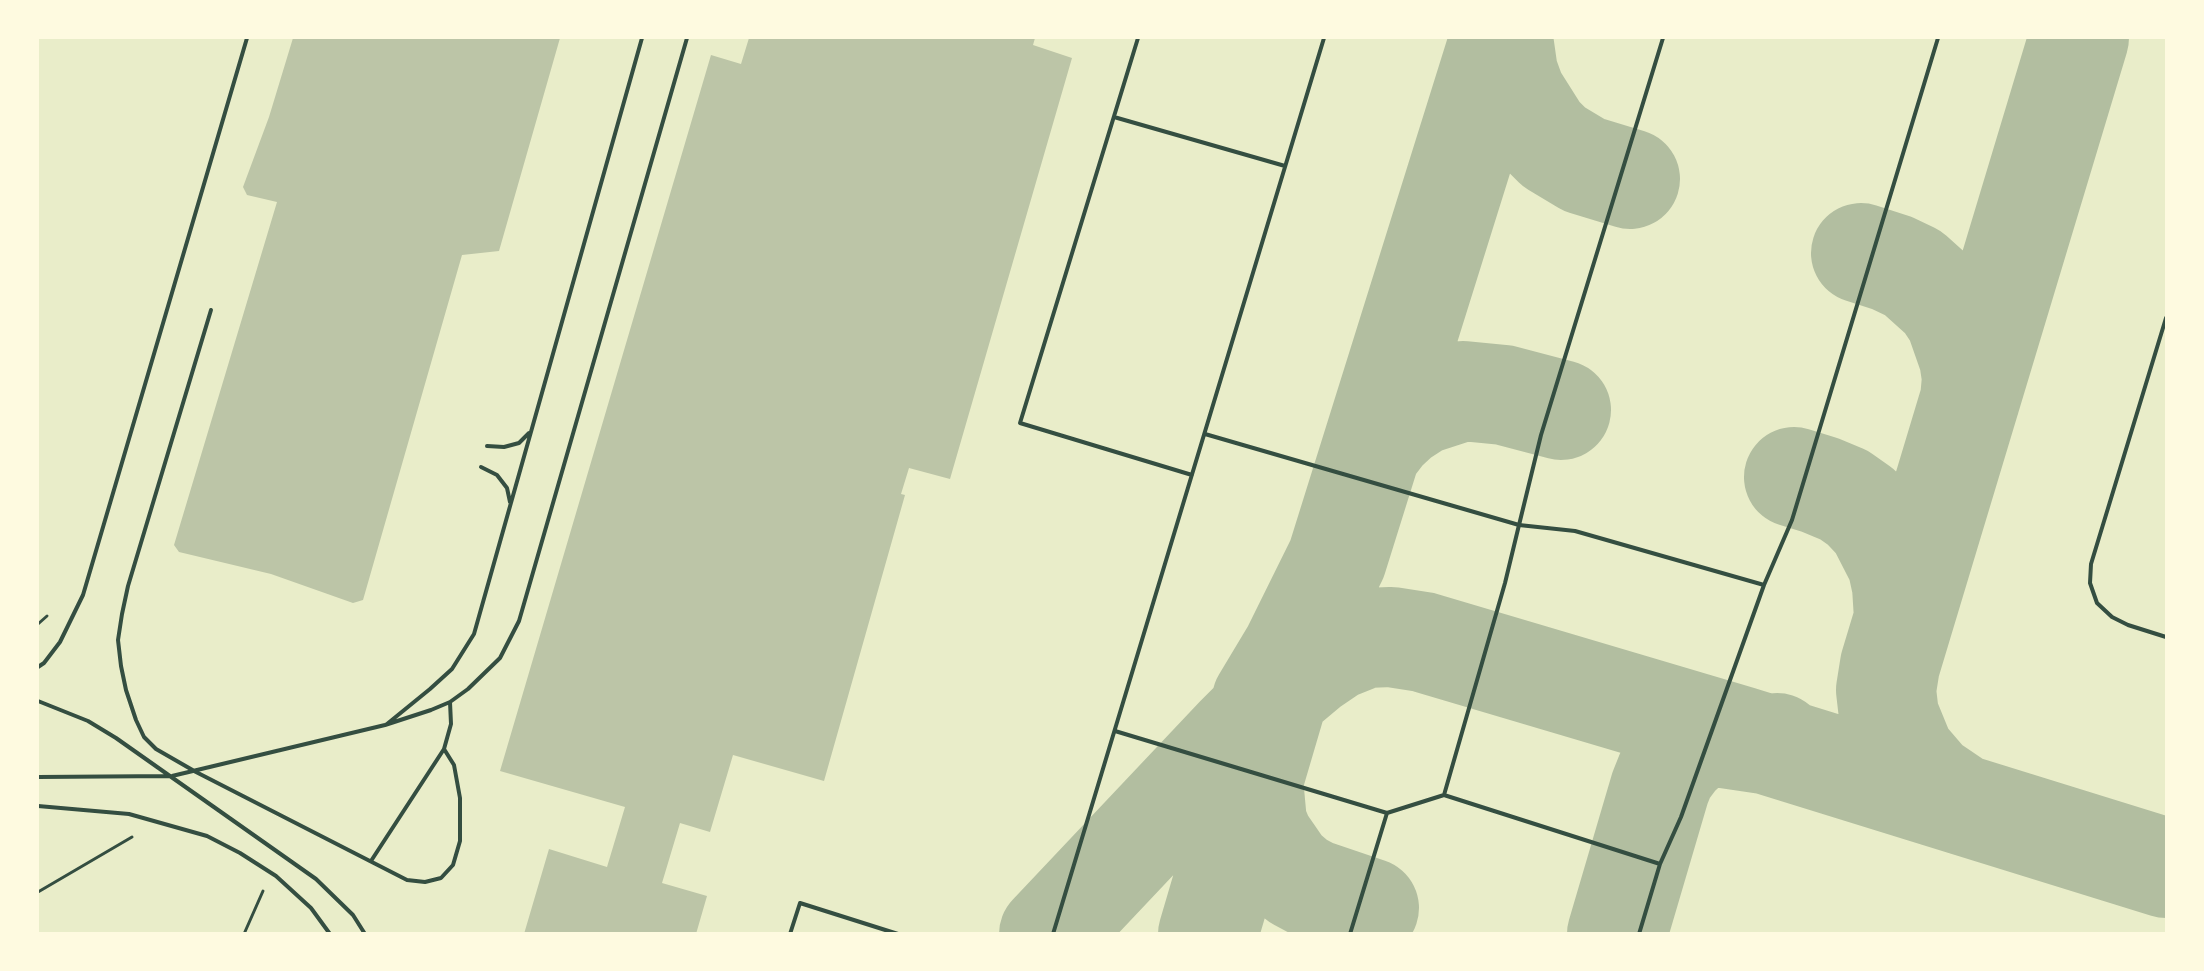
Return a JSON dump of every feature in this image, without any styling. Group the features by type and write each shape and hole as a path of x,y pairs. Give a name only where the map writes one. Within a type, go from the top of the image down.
{"lane":[{"path":"38,667 44,663 60,642 83,595 247,38"},
{"path":"385,725 452,669 474,634 642,38"},
{"path":"38,777 172,776 196,772 385,725 450,702 468,689 500,658 518,621 687,38"},
{"path":"1138,38 1020,423 1192,475"},
{"path":"1053,934 1324,38"},
{"path":"1444,795 1505,583 1541,435 1663,38"},
{"path":"1638,934 1660,864 1681,818 1764,585 1792,520 1938,38"},
{"path":"1114,116 1285,166"},
{"path":"210,310 128,586 118,640 126,690 144,737 156,749 196,772 407,880 425,882 441,878 453,865 460,841 460,798 454,766 444,749"},
{"path":"2166,318 2091,564 2090,583 2097,603 2112,617 2128,625 2166,637"},
{"path":"487,446 504,447 519,443 531,431"},
{"path":"1204,434 1519,525 1575,531 1764,585"},
{"path":"480,467 497,475 507,488 511,504"},
{"path":"38,701 88,721 172,776 316,878 353,915 365,934"},
{"path":"371,861 444,749 451,724 450,702"},
{"path":"1115,731 1386,813 1444,795 1660,864"},
{"path":"38,806 129,814 207,836 240,853 276,876 311,908 330,934"},
{"path":"1350,934 1386,813"},
{"path":"790,934 800,903 898,934"}],"path":[{"path":"38,892 136,835"},
{"path":"244,934 264,888"}],"building":[{"path":"293,38 560,38 499,251 462,255 363,600 353,603 271,574 179,552 174,545 277,202 247,195 243,187 269,117"},
{"path":"749,38 1035,38 1033,45 1072,58 950,479 909,468 901,494 905,495 824,781 733,755 710,832 680,823 662,883 707,896 696,934 524,934 549,849 607,867 625,807 500,771 711,55 741,64"}],"taxiway":[{"path":"1262,700 1292,650 1337,559 1500,38"},
{"path":"1503,38 1508,73 1516,95 1540,133 1554,147 1584,165 1630,179"},
{"path":"1960,804 1929,783 1905,755 1889,716 1886,690 1890,665 2079,38"},
{"path":"1861,253 1892,263 1913,273 1943,300 1955,318 1969,358 1972,378 1970,400"},
{"path":"1373,448 1386,431 1400,418 1420,405 1463,391 1504,395 1561,410"},
{"path":"1794,477 1844,495 1861,507 1877,524 1897,563 1902,586 1904,618"},
{"path":"1049,934 1279,693 1310,667 1335,650 1365,638 1391,637 1423,642 1740,736 2166,868"},
{"path":"1208,934 1276,703"},
{"path":"1617,934 1660,788 1666,773 1678,757 1691,745 1710,736 1764,744 1777,743"},
{"path":"1253,780 1257,823 1264,840 1284,869 1298,881 1313,889 1369,908"}]}
